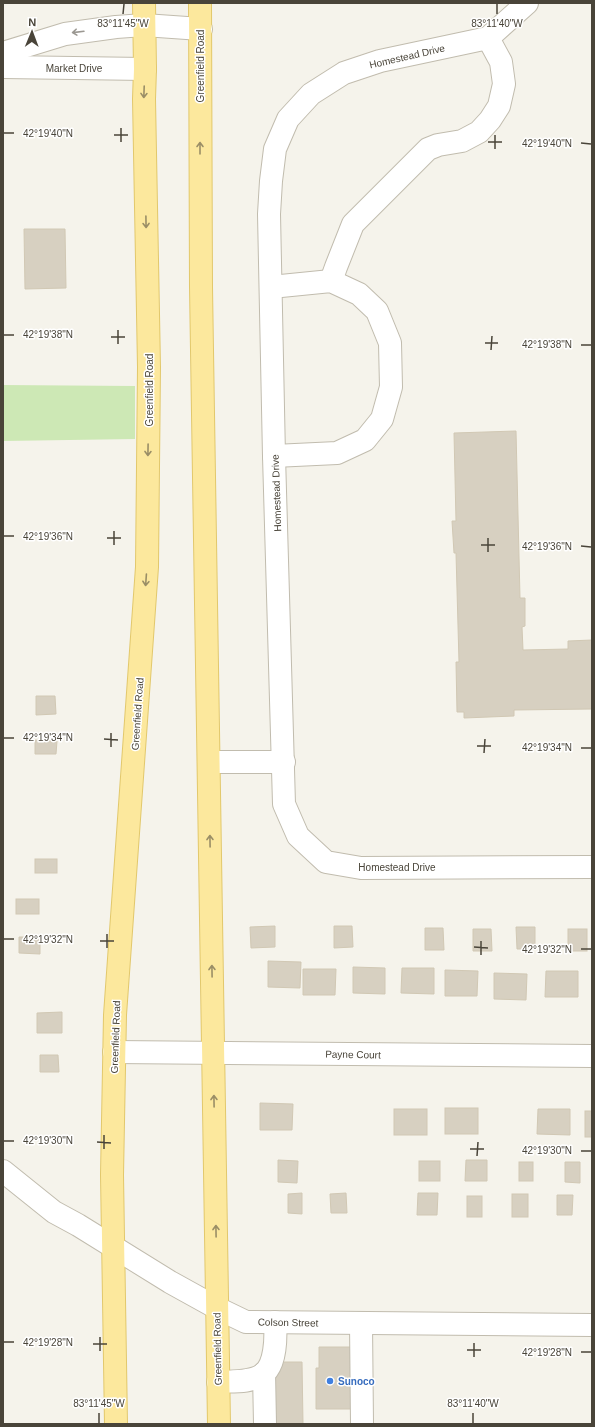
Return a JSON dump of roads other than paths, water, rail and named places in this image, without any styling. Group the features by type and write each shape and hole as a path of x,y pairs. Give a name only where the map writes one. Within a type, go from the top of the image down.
{"main road":[{"name":"Greenfield Road","path":"116,1424 112,1175 115,1015 125,858 147,567 149,367 144,99 144,3"},
{"name":"Greenfield Road","path":"200,3 201,264 219,1424"}],"street":[{"name":"Homestead Drive","path":"528,3 488,38 380,61 344,73 311,94 288,119 275,149 269,214 284,804 298,836 326,862 360,868 592,867"},
{"path":"3,53 65,34 144,25 200,29"},
{"path":"332,282 336,267 353,224 428,149 438,145 462,141 479,132 490,120 499,106 504,84 501,62 488,38"},
{"name":"Market Drive","path":"3,68 145,69"},
{"path":"271,287 332,282 359,294 377,310 390,343 391,387 382,419 365,440 337,453 274,456"},
{"path":"209,762 284,762"},
{"name":"Payne Court","path":"114,1052 592,1056"},
{"name":"Colson Street","path":"3,1171 54,1212 113,1246 170,1282 246,1322 592,1325"},
{"path":"218,1382 249,1380 261,1376 268,1370 276,1343 275,1322"},
{"path":"362,1323 362,1424"},
{"path":"264,1373 265,1424"}],"place":[{"name":"Sunoco","path":"330,1381"}]}
